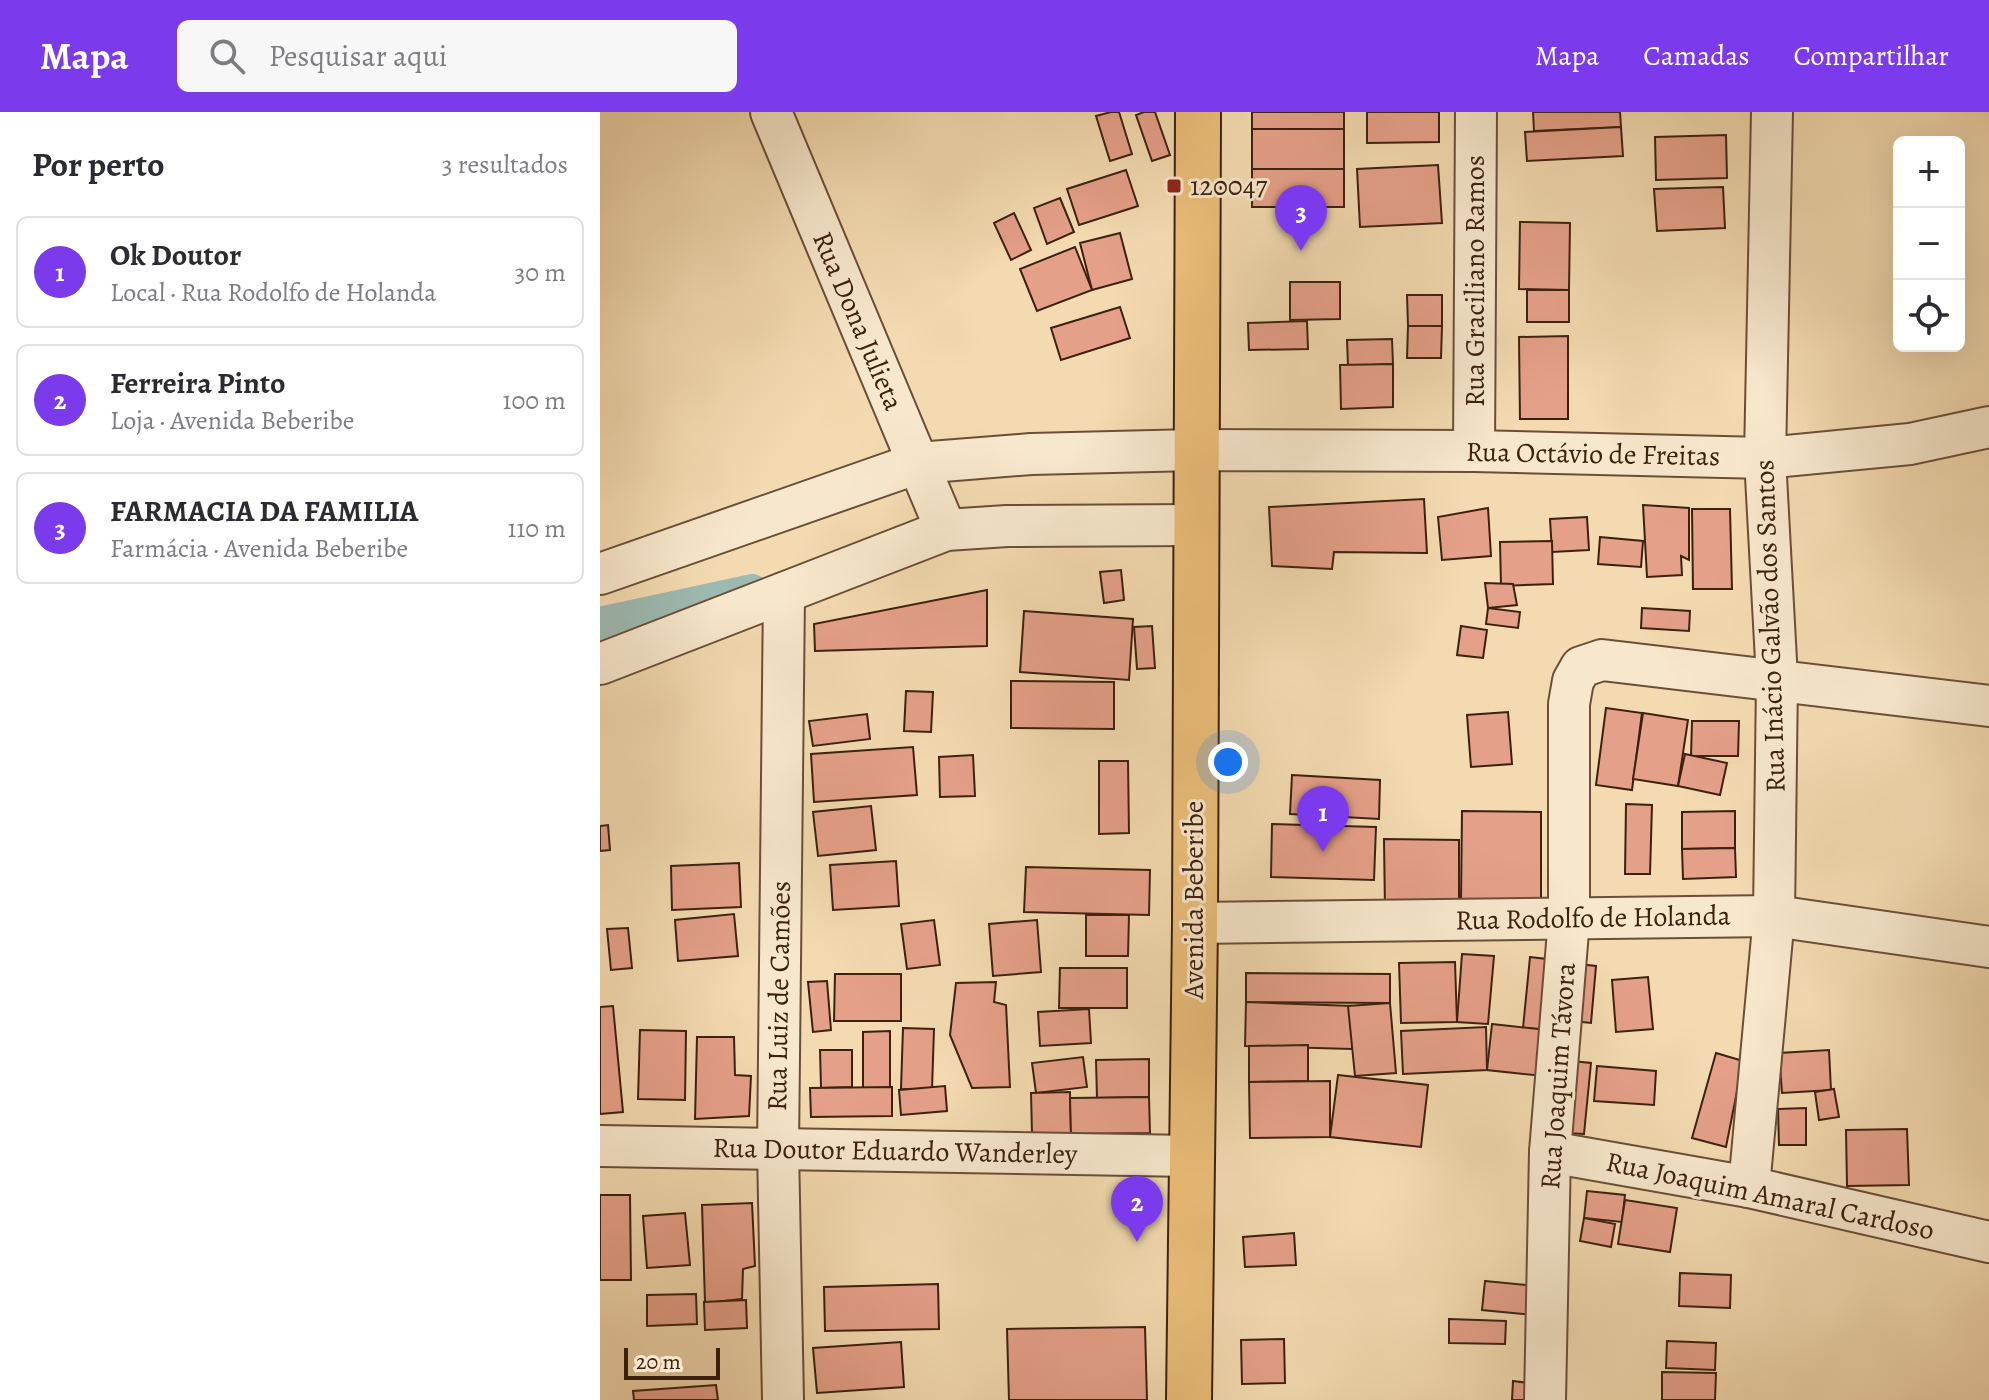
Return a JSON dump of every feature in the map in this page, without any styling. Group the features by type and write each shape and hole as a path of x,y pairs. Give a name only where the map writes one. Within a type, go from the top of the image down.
{"main road":[{"name":"Avenida Beberibe","path":"1189,1400 1195,923 1194,450 1198,112"}],"street":[{"name":"Rua Dona Julieta","path":"771,112 944,525"},
{"name":"Rua Graciliano Ramos","path":"1474,451 1476,112"},
{"name":"Rua Inácio Galvão dos Santos","path":"1749,1187 1774,916 1777,679 1765,458 1772,112"},
{"name":"Rua Octávio de Freitas","path":"600,574 921,472 1031,454 1194,450 1474,451 1765,458 1910,444 1989,427"},
{"path":"600,664 784,593 944,525 1195,525"},
{"name":"Rua Luiz de Camões","path":"783,1400 778,1149 784,593"},
{"name":"Rua Joaquim Távora","path":"1545,1400 1550,1152 1569,919 1569,704 1573,681 1581,667 1589,662 1777,679"},
{"path":"1777,679 1989,706"},
{"name":"Rua Rodolfo de Holanda","path":"1195,923 1774,916 1989,947"},
{"name":"Rua Doutor Eduardo Wanderley","path":"600,1146 1191,1156"},
{"name":"Rua Joaquim Amaral Cardoso","path":"1550,1152 1749,1187 1989,1242"}],"building":[{"path":"1119,112 1132,154 1110,161 1096,116"},
{"path":"1155,112 1170,155 1152,161 1136,115"},
{"path":"1252,112 1344,112 1344,129 1252,129"},
{"path":"1367,112 1439,112 1439,142 1367,143"},
{"path":"1533,112 1620,112 1621,127 1534,131"},
{"path":"1621,127 1623,156 1527,161 1525,132"},
{"path":"1252,129 1344,129 1344,169 1252,169"},
{"path":"1726,135 1727,178 1656,180 1655,137"},
{"path":"1438,165 1442,223 1360,227 1357,169"},
{"path":"1252,169 1344,169 1344,207 1252,207"},
{"path":"1126,170 1138,206 1079,225 1067,189"},
{"path":"1723,187 1725,228 1657,231 1654,189"},
{"path":"1060,198 1074,232 1047,244 1034,208"},
{"path":"1014,213 1031,250 1011,260 994,223"},
{"path":"1520,222 1570,223 1569,290 1519,289"},
{"path":"1120,233 1132,279 1092,290 1080,243"},
{"path":"1075,247 1092,290 1037,311 1020,269"},
{"path":"1290,282 1340,282 1340,319 1290,320"},
{"path":"1527,290 1569,290 1569,322 1527,322"},
{"path":"1407,295 1442,295 1442,326 1408,326"},
{"path":"1120,307 1130,338 1061,360 1051,328"},
{"path":"1307,321 1308,349 1249,350 1248,323"},
{"path":"1408,326 1442,326 1441,358 1407,358"},
{"path":"1568,336 1568,419 1520,419 1519,337"},
{"path":"1392,339 1393,364 1348,366 1347,340"},
{"path":"1393,364 1393,407 1341,409 1340,365"},
{"path":"1424,499 1427,553 1334,552 1332,569 1272,566 1269,507"},
{"path":"1643,505 1689,508 1689,560 1681,556 1682,575 1647,577"},
{"path":"1488,508 1491,556 1442,560 1438,517"},
{"path":"1692,509 1730,509 1732,589 1693,589"},
{"path":"1587,517 1589,550 1552,552 1550,519"},
{"path":"1600,537 1643,541 1641,567 1598,564"},
{"path":"1552,541 1553,584 1501,586 1500,542"},
{"path":"1121,570 1124,600 1104,603 1100,572"},
{"path":"1485,583 1513,584 1517,605 1488,608"},
{"path":"987,590 987,646 815,651 814,624"},
{"path":"1488,608 1520,612 1518,628 1486,624"},
{"path":"1642,608 1690,611 1689,631 1641,628"},
{"path":"1024,611 1133,619 1129,680 1020,672"},
{"path":"1152,626 1155,668 1137,669 1134,627"},
{"path":"1461,626 1487,630 1483,658 1457,655"},
{"path":"1011,681 1114,682 1114,729 1011,728"},
{"path":"906,691 933,692 931,732 904,731"},
{"path":"1606,708 1642,713 1632,790 1596,785"},
{"path":"1508,712 1512,764 1471,767 1467,715"},
{"path":"1643,713 1688,720 1678,786 1633,779"},
{"path":"867,714 870,739 813,746 809,721"},
{"path":"1692,721 1739,721 1738,756 1691,756"},
{"path":"913,747 917,795 814,802 811,754"},
{"path":"1685,754 1727,763 1720,795 1678,786"},
{"path":"973,755 975,796 940,797 939,757"},
{"path":"1099,761 1128,761 1129,833 1099,834"},
{"path":"1292,775 1380,780 1379,819 1290,814"},
{"path":"1626,804 1652,805 1650,874 1625,874"},
{"path":"871,806 876,850 818,856 813,812"},
{"path":"1462,811 1541,812 1541,902 1461,902"},
{"path":"1735,811 1735,848 1682,849 1682,812"},
{"path":"1272,824 1376,827 1374,880 1271,877"},
{"path":"608,825 610,850 600,851 600,826"},
{"path":"1384,839 1459,840 1459,911 1385,910"},
{"path":"1735,848 1736,877 1683,879 1682,849"},
{"path":"896,861 899,906 833,910 830,865"},
{"path":"739,863 741,907 672,910 671,866"},
{"path":"1026,867 1150,870 1149,915 1024,912"},
{"path":"734,914 738,956 678,961 675,920"},
{"path":"1086,915 1129,915 1128,956 1086,956"},
{"path":"934,920 940,965 907,969 901,924"},
{"path":"1037,920 1041,972 993,976 989,924"},
{"path":"628,928 632,968 611,970 607,929"},
{"path":"1462,954 1494,956 1488,1024 1457,1022"},
{"path":"1530,957 1555,960 1548,1030 1523,1028"},
{"path":"1455,962 1457,1022 1401,1023 1399,963"},
{"path":"1578,964 1596,966 1591,1023 1573,1021"},
{"path":"1060,968 1127,968 1127,1008 1059,1008"},
{"path":"1246,973 1390,974 1390,1003 1246,1002"},
{"path":"835,974 901,974 901,1021 834,1021"},
{"path":"1648,977 1653,1029 1616,1032 1612,980"},
{"path":"827,981 831,1030 813,1032 808,982"},
{"path":"996,982 994,1002 1006,1005 1010,1087 972,1088 950,1035 956,983"},
{"path":"1246,1002 1353,1006 1352,1049 1245,1046"},
{"path":"1390,1003 1396,1073 1355,1076 1348,1006"},
{"path":"613,1006 623,1112 600,1114 600,1007"},
{"path":"1089,1009 1091,1043 1040,1046 1038,1012"},
{"path":"1492,1024 1548,1030 1543,1076 1487,1070"},
{"path":"1486,1027 1487,1070 1403,1074 1401,1031"},
{"path":"903,1028 934,1029 932,1090 901,1089"},
{"path":"640,1030 686,1031 685,1100 638,1099"},
{"path":"890,1031 890,1091 863,1091 863,1032"},
{"path":"697,1037 734,1037 735,1075 751,1076 749,1116 695,1119"},
{"path":"1308,1045 1308,1081 1249,1082 1249,1046"},
{"path":"820,1050 852,1050 852,1087 821,1088"},
{"path":"1829,1050 1831,1090 1782,1093 1779,1053"},
{"path":"1716,1053 1743,1061 1726,1147 1692,1138"},
{"path":"1083,1057 1087,1087 1036,1093 1032,1063"},
{"path":"1149,1059 1149,1097 1097,1098 1096,1060"},
{"path":"1572,1061 1591,1063 1584,1134 1565,1133"},
{"path":"1597,1066 1656,1071 1654,1105 1594,1101"},
{"path":"1338,1075 1428,1085 1421,1147 1330,1137"},
{"path":"1330,1081 1330,1137 1250,1138 1249,1082"},
{"path":"945,1086 947,1111 901,1115 899,1090"},
{"path":"892,1087 892,1116 811,1117 810,1088"},
{"path":"1834,1089 1839,1117 1819,1120 1815,1092"},
{"path":"1070,1092 1071,1134 1032,1134 1031,1093"},
{"path":"1149,1097 1150,1133 1071,1134 1070,1098"},
{"path":"1806,1108 1806,1145 1779,1145 1778,1109"},
{"path":"1907,1129 1909,1185 1847,1186 1846,1130"},
{"path":"1587,1191 1625,1195 1622,1222 1584,1218"},
{"path":"600,1195 630,1195 631,1280 600,1280"},
{"path":"1625,1200 1677,1208 1670,1252 1618,1244"},
{"path":"752,1203 755,1266 743,1269 742,1299 705,1303 702,1205"},
{"path":"685,1213 690,1265 647,1268 643,1216"},
{"path":"1584,1218 1615,1224 1611,1247 1580,1241"},
{"path":"1294,1233 1296,1265 1245,1267 1243,1237"},
{"path":"1680,1273 1731,1275 1730,1308 1679,1306"},
{"path":"1485,1281 1537,1286 1535,1315 1482,1310"},
{"path":"938,1284 939,1329 825,1331 824,1287"},
{"path":"696,1294 697,1324 647,1326 647,1295"},
{"path":"746,1300 747,1328 705,1330 704,1302"},
{"path":"1449,1319 1506,1321 1505,1344 1449,1343"},
{"path":"1145,1327 1147,1400 1009,1400 1007,1329"},
{"path":"1284,1339 1285,1383 1242,1384 1241,1340"},
{"path":"1667,1341 1716,1343 1715,1370 1666,1368"},
{"path":"901,1342 904,1387 817,1393 813,1348"},
{"path":"1662,1372 1716,1373 1715,1400 1662,1400"},
{"path":"1513,1381 1529,1383 1528,1400 1512,1400"},
{"path":"716,1385 718,1400 634,1400 633,1391"}],"waterway":[{"path":"600,624 752,591"}],"place":[{"name":"120047","path":"1174,186"},
{"name":"FARMACIA DA FAMILIA","path":"1301,251"},
{"name":"Ok Doutor","path":"1323,852"},
{"name":"Ferreira Pinto","path":"1137,1242"}]}
